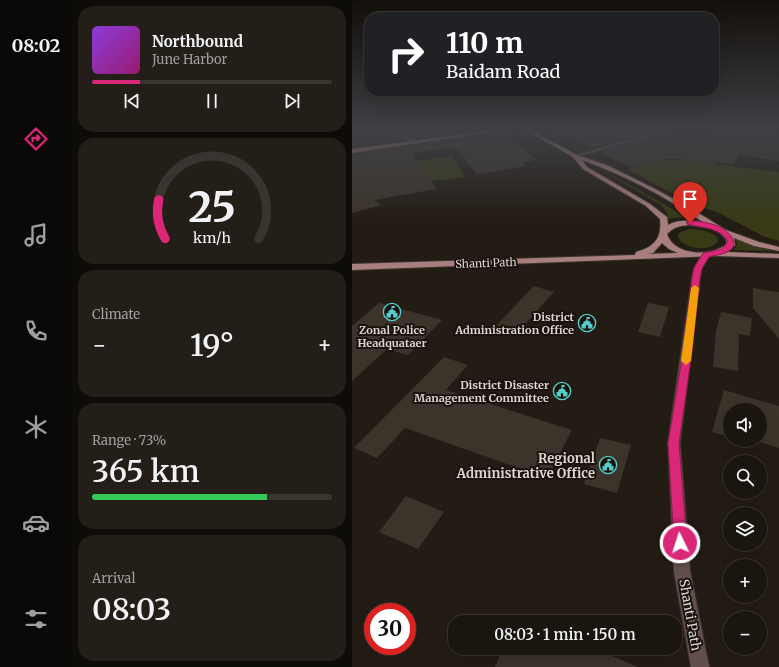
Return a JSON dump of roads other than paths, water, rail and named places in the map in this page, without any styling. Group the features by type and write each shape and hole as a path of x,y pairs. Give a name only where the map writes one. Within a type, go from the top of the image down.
{"main road":[{"path":"579,161 585,168 648,205 658,213 664,220 665,241 674,248 706,255 779,256"},
{"path":"589,161 614,170 690,210 730,238 731,245 725,251 706,255"},
{"path":"664,234 674,225 698,223 719,229 757,244 779,250"},
{"name":"Shanti Path","path":"620,259 650,251 664,234"},
{"name":"Shanti Path","path":"352,267 706,255"}],"street":[{"name":"Shanti Path","path":"700,667 682,571 674,443 696,278 698,268 706,255"}],"place":[{"name":"Zonal Police Headquataer","path":"392,312"},
{"name":"District Administration Office","path":"587,323"},
{"name":"District Disaster Management Committee","path":"562,391"},
{"name":"Regional Administrative Office","path":"608,465"}]}
